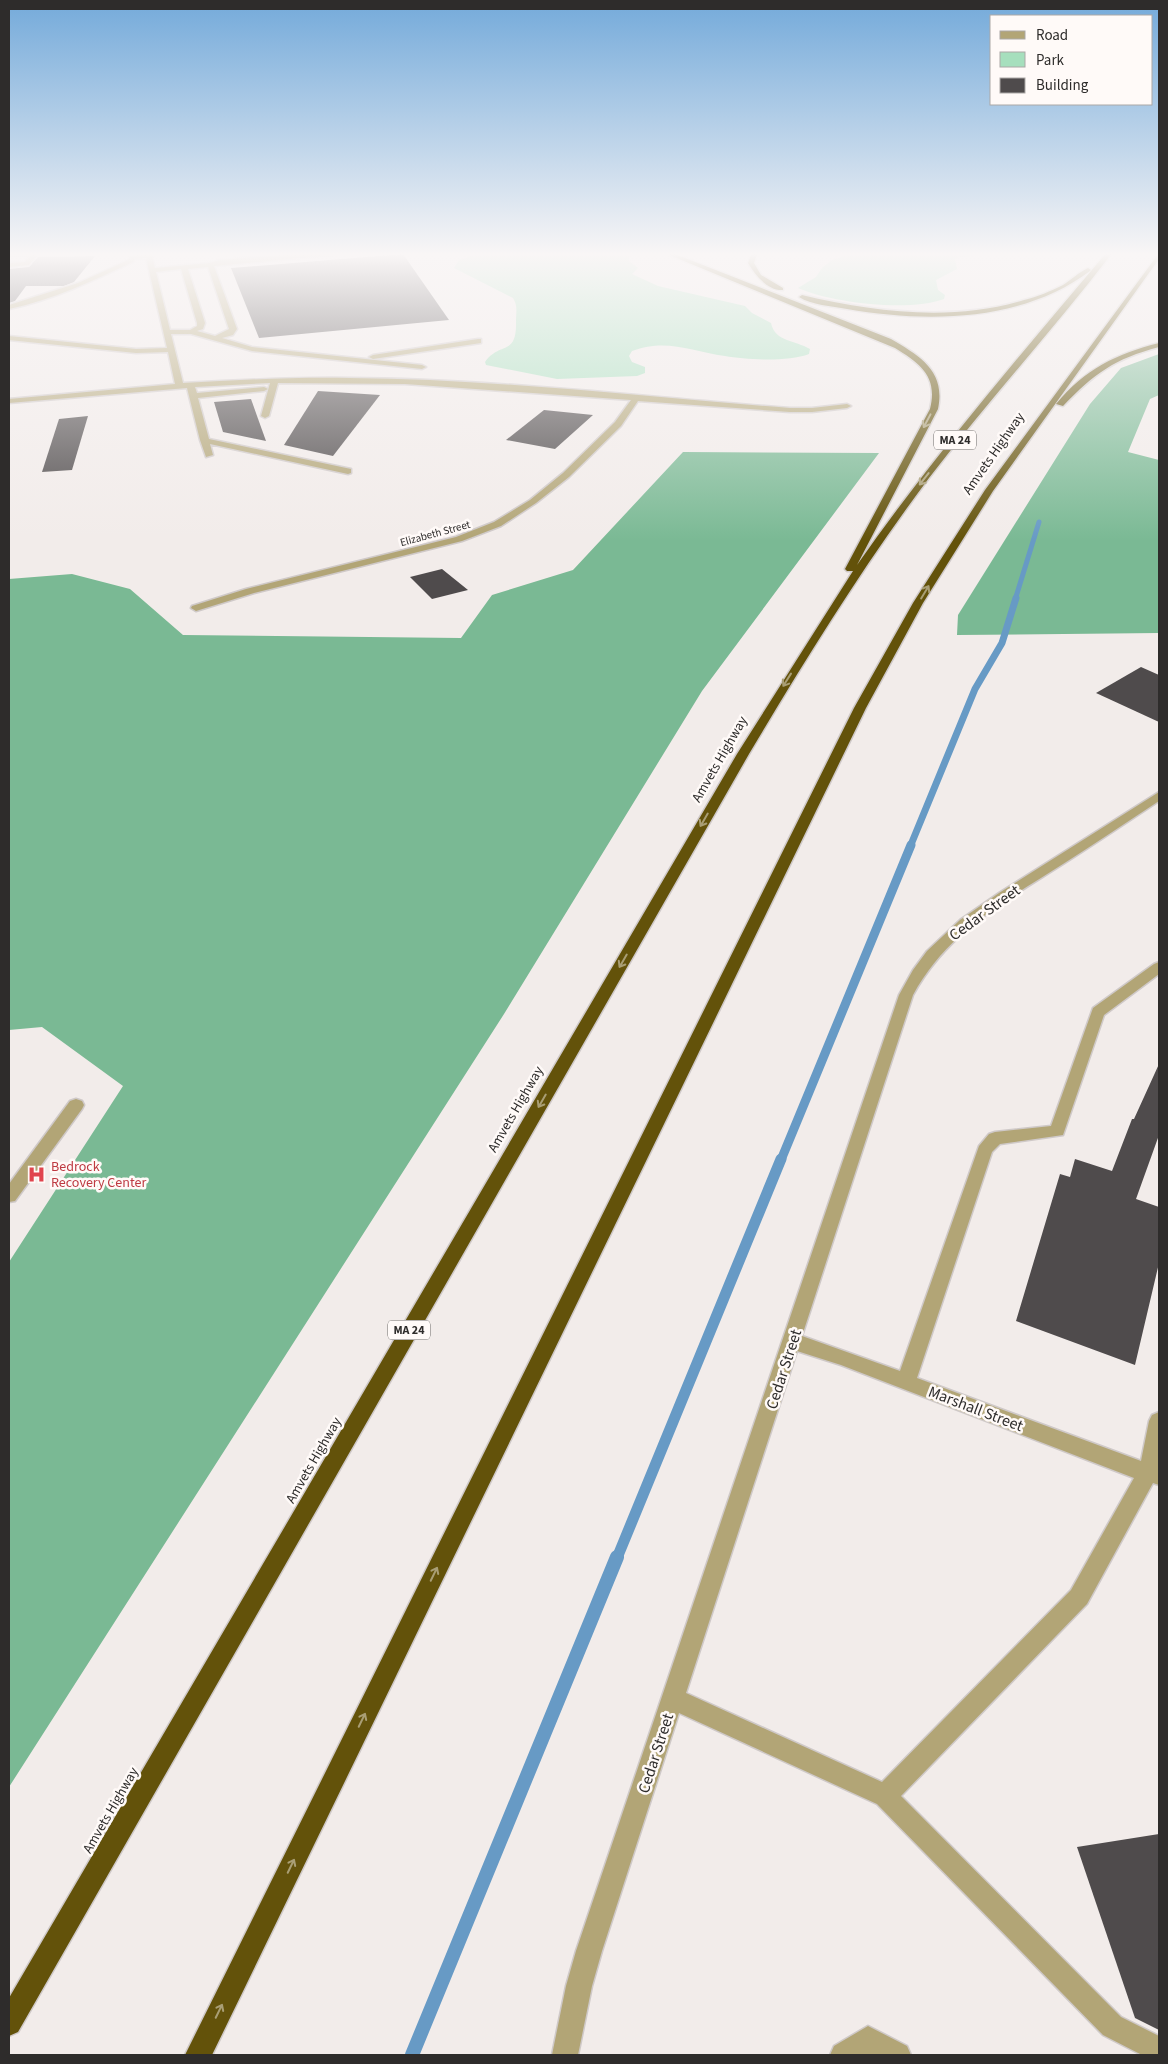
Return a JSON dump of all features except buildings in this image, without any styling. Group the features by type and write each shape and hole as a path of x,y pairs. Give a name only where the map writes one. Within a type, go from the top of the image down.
{"highway":[{"path":"813,639 937,400 938,390 927,368 900,348"},
{"name":"Amvets Highway","path":"9,2023 734,769 813,639 861,566 919,486 1031,348"},
{"name":"Amvets Highway","path":"198,2055 837,751 881,668 936,572 1013,455 1091,348"},
{"path":"1013,455 1069,395 1101,366 1122,355 1144,348"}],"street":[{"path":"110,348 136,351 171,350 179,385"},
{"path":"249,348 422,367"},
{"path":"354,360 426,348"},
{"path":"9,401 190,384 275,380 353,380 441,383 790,410 812,410 847,406"},
{"path":"265,416 275,380"},
{"path":"190,384 209,455"},
{"path":"193,396 273,389"},
{"name":"Elizabeth Street","path":"196,608 250,591 468,536 492,527 536,499 572,470 624,417 635,399"},
{"path":"204,440 348,471"},
{"name":"Cedar Street","path":"565,2055 579,1986 589,1951 906,995 918,970 939,945 973,916 1159,796"},
{"path":"906,1382 985,1150 996,1138 1057,1131 1098,1012 1159,967"},
{"path":"9,1196 76,1105"},
{"name":"Marshall Street","path":"792,1340 1153,1475"},
{"path":"885,1796 1079,1596 1153,1475 1159,1421"},
{"path":"673,1699 885,1796 1112,2026 1159,2050"},
{"path":"843,2055 868,2040 898,2055"}],"green space":[{"path":"504,348 640,348 632,351 629,356 632,362 645,367 645,373 637,376 557,379 486,365 485,362 496,352"},
{"path":"685,348 810,349 809,354 800,357 779,359 725,356"},
{"path":"1159,354 1159,395 1150,399 1128,452 1159,460 1159,633 957,635 958,615 1090,404 1121,368"},
{"path":"683,452 879,453 702,691 504,1014 9,1787 9,1262 123,1086 42,1027 9,1030 9,579 72,574 130,589 183,635 461,638 492,595 573,570"}],"waterway":[{"path":"1015,600 1039,522"},
{"path":"910,847 975,689 1002,643 1016,598"},
{"path":"781,1160 911,845"},
{"path":"617,1558 781,1159"},
{"path":"412,2055 617,1557"}],"place":[{"name":"Bedrock Recovery Center","path":"37,1174"}]}
